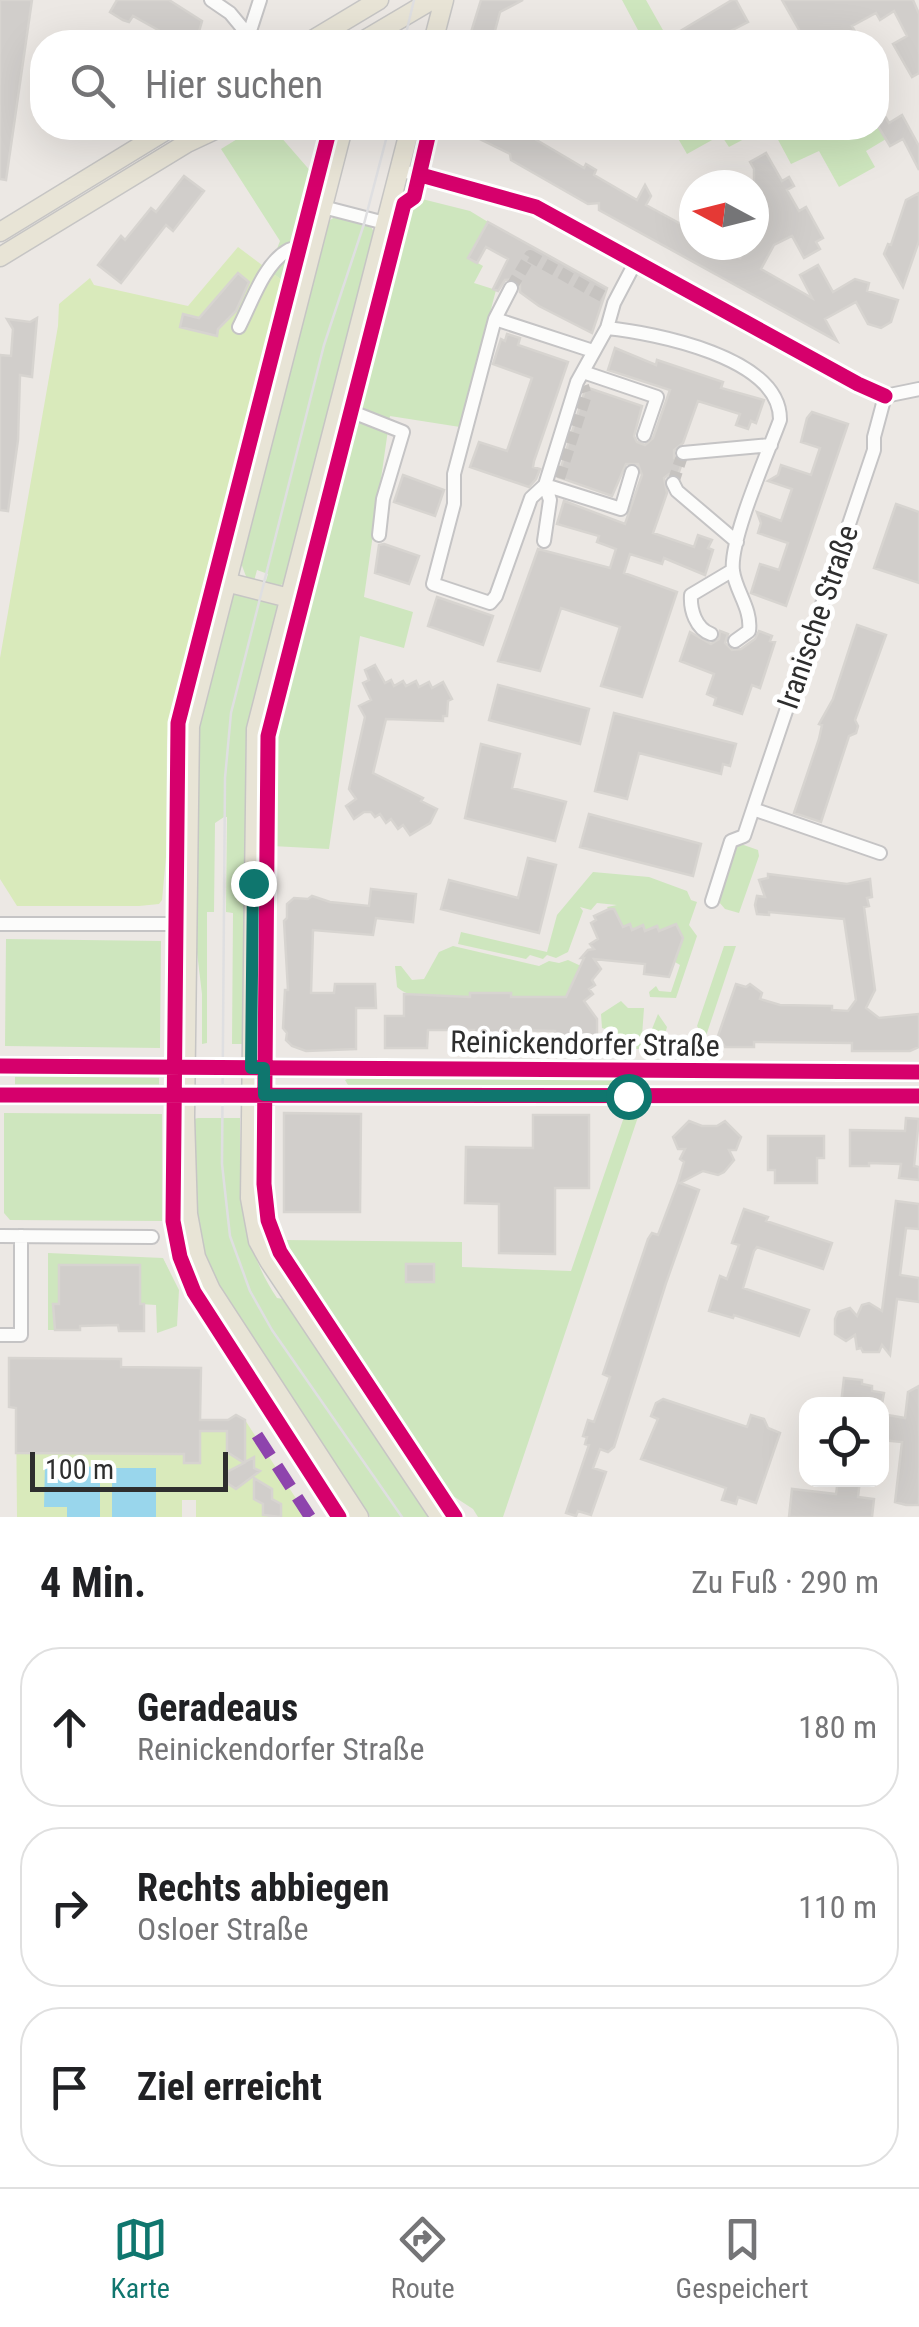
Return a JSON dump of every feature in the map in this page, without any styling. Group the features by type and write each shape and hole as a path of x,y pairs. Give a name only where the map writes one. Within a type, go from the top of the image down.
{"main road":[{"path":"382,30 432,0"},
{"path":"436,30 444,0"},
{"path":"368,30 377,1"},
{"path":"329,30 377,1"},
{"path":"0,232 150,140"},
{"path":"0,258 193,140"},
{"path":"340,140 190,726 186,1094 188,1214 201,1269 359,1517"},
{"path":"407,140 254,739 250,1198 258,1241 440,1517"},
{"path":"226,582 289,598"},
{"name":"Reinickendorfer Straße","path":"0,1066 336,1068 663,1063 750,1073 919,1072"},
{"name":"Reinickendorfer Straße","path":"749,1096 750,1073"},
{"name":"Reinickendorfer Straße","path":"0,1095 919,1096"}],"street":[{"path":"211,0 243,30"},
{"path":"254,30 260,0"},
{"path":"399,170 536,206 858,384 885,396 919,389"},
{"path":"323,206 385,223"},
{"path":"239,327 268,271 284,253 296,248 311,252"},
{"path":"544,541 553,483 582,378 607,328 609,300 635,263"},
{"path":"512,288 495,319 454,474 454,504 433,584 490,603 496,596 531,498 553,483"},
{"path":"495,319 593,351"},
{"path":"607,328 649,333 742,366 762,380 780,412 737,542 733,570 750,621 749,631 735,641"},
{"path":"582,378 657,397 644,435"},
{"name":"Iranische Straße","path":"712,901 732,841 744,836 874,450 885,396"},
{"path":"337,410 403,432 383,499 379,535"},
{"path":"684,453 771,445"},
{"path":"553,483 621,509 632,472"},
{"path":"673,484 737,542"},
{"path":"712,634 704,632 690,608 691,596 733,570"},
{"path":"753,809 880,853"},
{"path":"0,924 188,924"},
{"path":"336,1068 336,1096"},
{"path":"0,1236 152,1237"},
{"path":"0,1335 20,1336 20,1236"}],"green space":[{"path":"622,0 646,0 663,30 638,30"},
{"path":"236,140 283,140 313,174 286,283 264,267 280,241 221,149"},
{"path":"679,140 712,140 687,154"},
{"path":"778,140 884,140 866,151 875,167 839,187 819,151 791,164"},
{"path":"422,199 470,211 488,222 469,258 483,266 474,283 496,290 460,427 390,416 364,597 413,612 404,648 360,636 329,849 272,846 275,730 402,234 410,208"},
{"path":"336,216 370,225 374,232 284,583 278,587 265,584 268,574 257,570 254,581 247,579 241,563 329,221"},
{"path":"238,247 286,283 197,626 172,706 167,742 162,900 159,904 139,906 17,906 0,879 0,658 59,304 90,278 94,285 188,306"},
{"path":"237,592 278,608 246,735 244,1044 232,1044 233,913 226,912 224,817 215,823 214,912 207,912 207,1043 202,1044 196,944 198,733 231,596"},
{"path":"738,843 758,850 759,856 739,913 725,909 719,902"},
{"path":"593,872 649,877 687,891 691,900 697,902 689,925 697,936 676,998 650,997 649,992 656,986 659,991 671,992 683,938 677,925 659,931 656,926 645,931 642,925 632,930 630,924 621,928 607,907 617,905 597,903 591,910 580,907 583,911 568,952 556,958 530,955 526,959 458,944 461,932 547,952 557,915"},
{"path":"6,939 161,941 160,1048 5,1046"},
{"path":"453,946 539,966 568,960 581,966 565,999 470,993 470,999 431,998 397,987 395,966 401,966 412,980 424,979 439,952"},
{"path":"724,946 736,946 705,1039 697,1026"},
{"path":"621,1001 628,1008 644,1008 642,1036 648,1039 658,1014 667,1027 661,1049 601,1049 607,1042 608,1030 602,1028 601,1014"},
{"path":"15,1073 159,1074 159,1085 15,1088"},
{"path":"345,1080 636,1081 634,1088 348,1085"},
{"path":"4,1113 162,1114 162,1221 10,1220 4,1213"},
{"path":"624,1117 638,1117 503,1517 478,1517 453,1496 284,1240 462,1242 462,1267 571,1271"},
{"path":"240,1118 244,1212 264,1276 428,1517 370,1517 220,1292 204,1249 196,1207 194,1119"},
{"path":"48,1253 163,1258 179,1290 177,1326 157,1333 156,1305 140,1304 60,1265 59,1304 53,1304 55,1330 48,1330"},
{"path":"9,1358 121,1359 122,1367 201,1368 200,1419 227,1420 236,1415 245,1420 308,1517 196,1517 196,1500 182,1500 182,1517 156,1517 156,1468 113,1468 112,1517 100,1517 100,1468 67,1507 67,1517 17,1517 16,1408 9,1407"}],"water":[{"path":"45,1465 100,1467 100,1517 67,1517 67,1507 44,1507"},
{"path":"112,1468 156,1468 156,1517 112,1517"}],"building":[{"path":"0,0 32,0 6,180 0,179"},
{"path":"117,0 169,0 202,21 199,30 158,30 133,16 129,22 110,12"},
{"path":"481,0 523,0 500,12 495,30 472,30"},
{"path":"732,0 736,0 748,22 732,30 682,30"},
{"path":"782,0 913,0 919,14 919,73 912,77 893,44 907,36 894,11 880,20 876,13 852,26 854,30 799,30"},
{"path":"902,115 919,146 919,170 903,139 890,146 886,140 889,123"},
{"path":"481,140 537,140 584,168 586,164 596,170 594,175 637,200 645,185 651,196 646,205 679,223 679,254 599,210 599,203 588,204 511,160 510,154"},
{"path":"766,153 782,181 789,177 794,186 787,190 799,211 806,207 823,238 816,242 820,249 804,258 792,236 774,245 769,254 769,170 754,170 750,162"},
{"path":"184,176 204,191 173,231 166,225 121,283 98,265 151,208 156,212"},
{"path":"919,193 919,241 903,287 884,254 891,245 906,200"},
{"path":"488,222 607,288 592,333 539,306 520,292 520,283 515,279 505,280 498,291 493,289 508,259 486,247 477,263 468,258"},
{"path":"690,260 766,260 761,269 812,298 800,275 818,265 833,292 855,279 869,283 867,291 898,300 891,322 881,328 868,324 856,302 825,319 837,341"},
{"path":"238,273 249,282 236,311 218,329 217,336 180,327 183,314 199,318"},
{"path":"37,318 32,377 20,375 18,440 8,511 0,510 0,355 11,356 13,329 7,319 30,322"},
{"path":"507,334 520,338 518,345 568,362 534,461 533,467 540,469 529,487 470,467 479,442 507,451 532,378 493,364 501,339 505,341"},
{"path":"615,348 656,365 657,360 723,382 721,388 764,400 756,423 751,421 748,429 736,425 740,414 698,401 683,443 674,450 674,458 682,463 678,475 664,478 667,493 653,533 694,547 698,535 712,540 705,575 664,558 662,564 630,554 624,573 677,592 642,697 601,686 620,627 561,608 540,671 498,661 538,549 610,568 616,549 597,542 599,536 557,524 564,501 625,524 642,475 638,464 626,464 612,496 558,477 586,387 642,406 634,436 645,445 653,438 670,390 608,370"},
{"path":"812,412 848,424 786,606 751,593 760,564 779,570 788,543 758,533 761,523 757,512 781,521 792,489 768,481 778,475 781,465 811,475 820,448 801,442"},
{"path":"403,475 444,490 435,516 394,502"},
{"path":"896,504 919,512 919,583 874,568"},
{"path":"379,545 419,556 409,584 375,573"},
{"path":"437,597 493,616 483,645 428,626"},
{"path":"857,625 886,635 855,720 856,733 849,736 821,822 794,813 819,739 819,724 833,699"},
{"path":"720,631 728,634 725,643 732,650 741,649 759,631 772,636 770,641 775,642 760,688 752,685 742,714 714,705 716,698 707,694 714,674 680,661 690,632 711,644 719,639"},
{"path":"375,665 385,683 391,680 394,686 403,681 406,686 416,681 419,687 429,682 432,688 443,682 452,699 443,721 386,719 373,773 437,809 430,823 410,835 403,825 398,829 391,819 386,823 380,814 375,817 364,812 354,819 346,806 356,799 349,789 365,717 359,706 371,700 363,683 369,680 365,670"},
{"path":"498,685 589,709 580,744 489,720"},
{"path":"614,713 736,744 730,766 723,764 721,774 639,753 627,799 595,791"},
{"path":"481,744 520,754 512,788 566,802 555,841 465,818"},
{"path":"589,814 701,844 693,876 580,847"},
{"path":"528,858 556,865 539,933 441,909 449,880 518,898"},
{"path":"768,874 847,884 870,879 872,897 867,898 869,906 864,907 875,990 866,1008 879,1018 919,1014 919,1047 910,1051 852,1051 852,1043 754,1042 754,1047 725,1047 718,1036 736,984 750,984 762,993 760,999 780,1005 832,1006 832,1010 848,1011 856,1000 844,919 757,914 757,896 765,897 759,880 768,878"},
{"path":"371,889 416,894 413,922 376,918 373,935 313,930 311,993 334,993 335,984 375,984 376,1008 356,1008 356,1049 306,1051 292,1046 283,1028 288,990 284,921 287,904 294,898 312,896 369,906"},
{"path":"614,909 623,927 630,924 632,930 643,925 645,931 657,926 659,931 676,924 683,938 669,977 644,974 645,964 594,959 601,969 592,980 595,985 589,989 593,994 584,1001 597,1019 597,1049 555,1049 555,1031 509,1030 509,1037 473,1037 474,1030 428,1030 427,1048 385,1048 385,1016 404,1016 404,994 566,997 581,958 594,949 590,944 598,939 591,923 596,920 594,916"},
{"path":"284,1113 361,1114 360,1212 284,1212"},
{"path":"533,1115 589,1115 589,1188 555,1188 555,1254 499,1253 499,1204 465,1203 466,1147 533,1148"},
{"path":"906,1118 919,1119 914,1166 919,1167 919,1180 899,1178 901,1164 850,1166 850,1130 905,1131"},
{"path":"689,1121 717,1126 725,1121 741,1137 736,1150 729,1150 734,1160 724,1172 718,1175 703,1171 680,1183 699,1190 614,1447 608,1452 600,1449 593,1468 606,1472 591,1515 578,1511 576,1516 566,1513 589,1445 583,1436 588,1420 594,1422 610,1377 603,1374 648,1239 652,1233 658,1235 678,1182 685,1149 678,1149 673,1137"},
{"path":"768,1136 824,1136 824,1158 817,1158 817,1183 775,1183 775,1170 768,1170"},
{"path":"896,1201 919,1204 919,1229 906,1228 900,1275 919,1278 919,1302 897,1299 890,1355 882,1345 879,1352 863,1352 857,1349 855,1335 846,1341 835,1334 835,1319 838,1312 850,1308 857,1316 862,1305 869,1303 882,1311"},
{"path":"744,1209 768,1217 766,1221 832,1243 823,1269 757,1247 754,1251 743,1288 809,1310 799,1336 709,1311 720,1276 727,1279 739,1245 732,1243"},
{"path":"406,1264 434,1264 434,1282 406,1282"},
{"path":"59,1265 140,1265 144,1331 119,1331 118,1325 55,1330 53,1304 59,1304"},
{"path":"9,1358 121,1359 121,1367 201,1368 200,1420 228,1420 236,1415 245,1420 245,1462 254,1457 254,1468 260,1471 236,1489 227,1483 227,1472 244,1463 227,1452 227,1431 200,1431 200,1463 184,1463 184,1454 16,1453 16,1408 9,1407"},
{"path":"844,1378 862,1380 862,1384 872,1386 872,1391 884,1393 883,1397 842,1397"},
{"path":"919,1386 919,1505 895,1502 902,1442 889,1441 889,1415 905,1418 908,1392"},
{"path":"663,1399 747,1427 751,1415 764,1419 768,1428 780,1433 756,1503 738,1497 736,1504 722,1500 726,1488 641,1459 658,1419 651,1416 656,1403"},
{"path":"254,1478 272,1489 272,1499 281,1504 281,1517 263,1515 263,1504 254,1499"},
{"path":"837,1487 859,1487 858,1497 874,1499 872,1517 789,1517 792,1489 836,1494"}],"tunnel":[{"path":"511,288 530,256 604,297"},
{"path":"559,478 586,395 583,386"},
{"path":"673,483 683,453"}],"tram line":[{"path":"407,30 414,0"},
{"path":"386,140 364,224 324,345 231,713 225,778 222,1164 230,1236 250,1291 272,1330 402,1517"}],"marked path":[{"path":"257,1435 310,1517"}],"cycle path":[{"path":"327,140 178,723 173,1221 180,1257 194,1292 339,1517"},
{"path":"427,140 414,197 404,204 268,736 264,1184 268,1220 280,1252 455,1517"},
{"path":"421,175 536,207 885,396"},
{"path":"0,1066 919,1072"},
{"path":"0,1095 919,1096"}],"route":[{"path":"253,883 251,1068 264,1068 264,1095 628,1096"}]}
